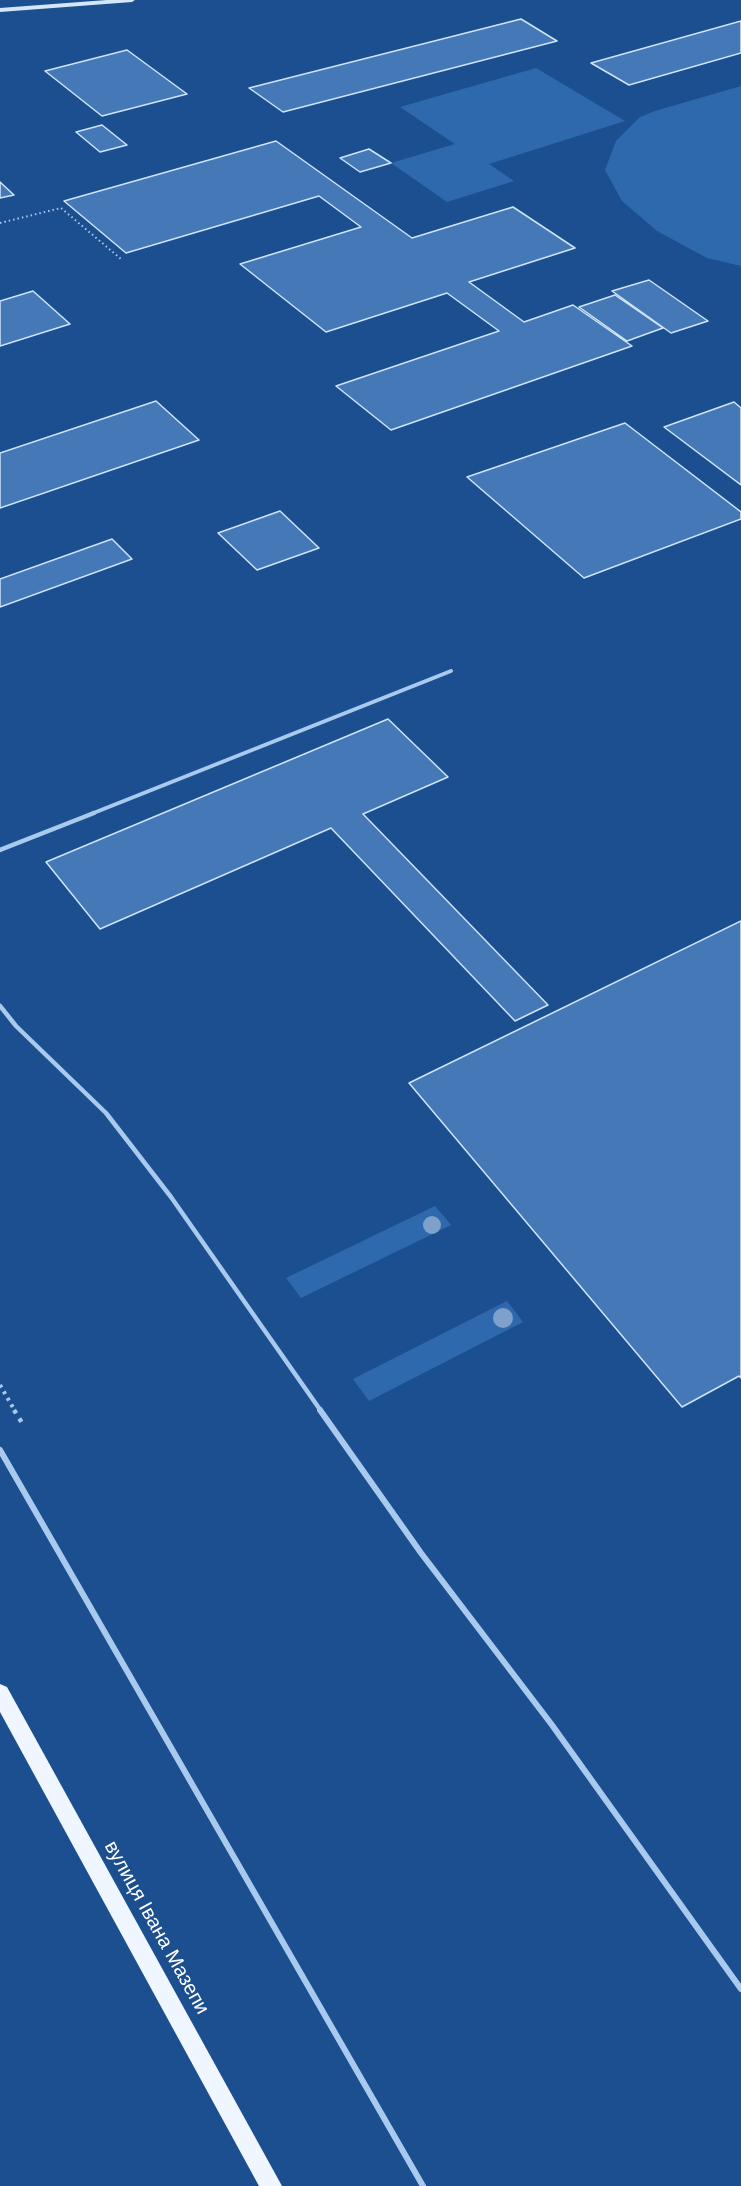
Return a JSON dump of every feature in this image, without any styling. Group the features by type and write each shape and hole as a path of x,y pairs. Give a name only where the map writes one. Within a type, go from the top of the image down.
{"main road":[{"name":"вулиця Івана Мазепи","path":"0,1694 271,2186"}],"street":[{"path":"0,10 132,0"}],"lane":[{"path":"0,850 451,670"},
{"path":"0,1006 16,1026 106,1113 171,1197 421,1553 552,1725 741,1989"},
{"path":"0,1450 423,2186"}],"path":[{"path":"0,223 61,208 121,259"},
{"path":"0,1385 25,1427"}],"shaded area":[{"path":"536,68 625,121 489,164 514,181 447,202 391,163 455,144 400,107"},
{"path":"741,86 741,266 707,258 657,231 622,201 605,170 616,141 640,117"},
{"path":"435,1206 451,1225 301,1298 286,1278"},
{"path":"507,1301 523,1322 369,1401 353,1379"}],"building":[{"path":"521,19 557,41 283,112 249,88"},
{"path":"741,21 741,53 629,85 591,63"},
{"path":"127,50 187,94 102,116 45,71"},
{"path":"102,125 127,145 100,152 76,132"},
{"path":"276,141 412,238 513,207 575,248 469,282 524,322 573,305 632,346 391,430 336,386 499,331 447,293 326,332 240,264 361,227 319,196 126,253 64,201"},
{"path":"369,149 391,163 360,172 340,158"},
{"path":"0,182 14,195 0,198"},
{"path":"649,280 708,321 671,333 612,291"},
{"path":"33,291 70,324 0,346 0,301"},
{"path":"615,295 663,328 627,341 579,307"},
{"path":"156,401 199,440 0,508 0,453"},
{"path":"734,402 741,408 741,485 664,427"},
{"path":"625,423 741,512 741,519 584,578 467,477"},
{"path":"280,511 319,548 257,570 218,533"},
{"path":"112,539 132,559 0,607 0,579"},
{"path":"388,719 448,777 363,814 548,1005 515,1021 331,828 100,929 46,862"},
{"path":"741,921 741,1378 739,1376 682,1407 409,1083"}]}
